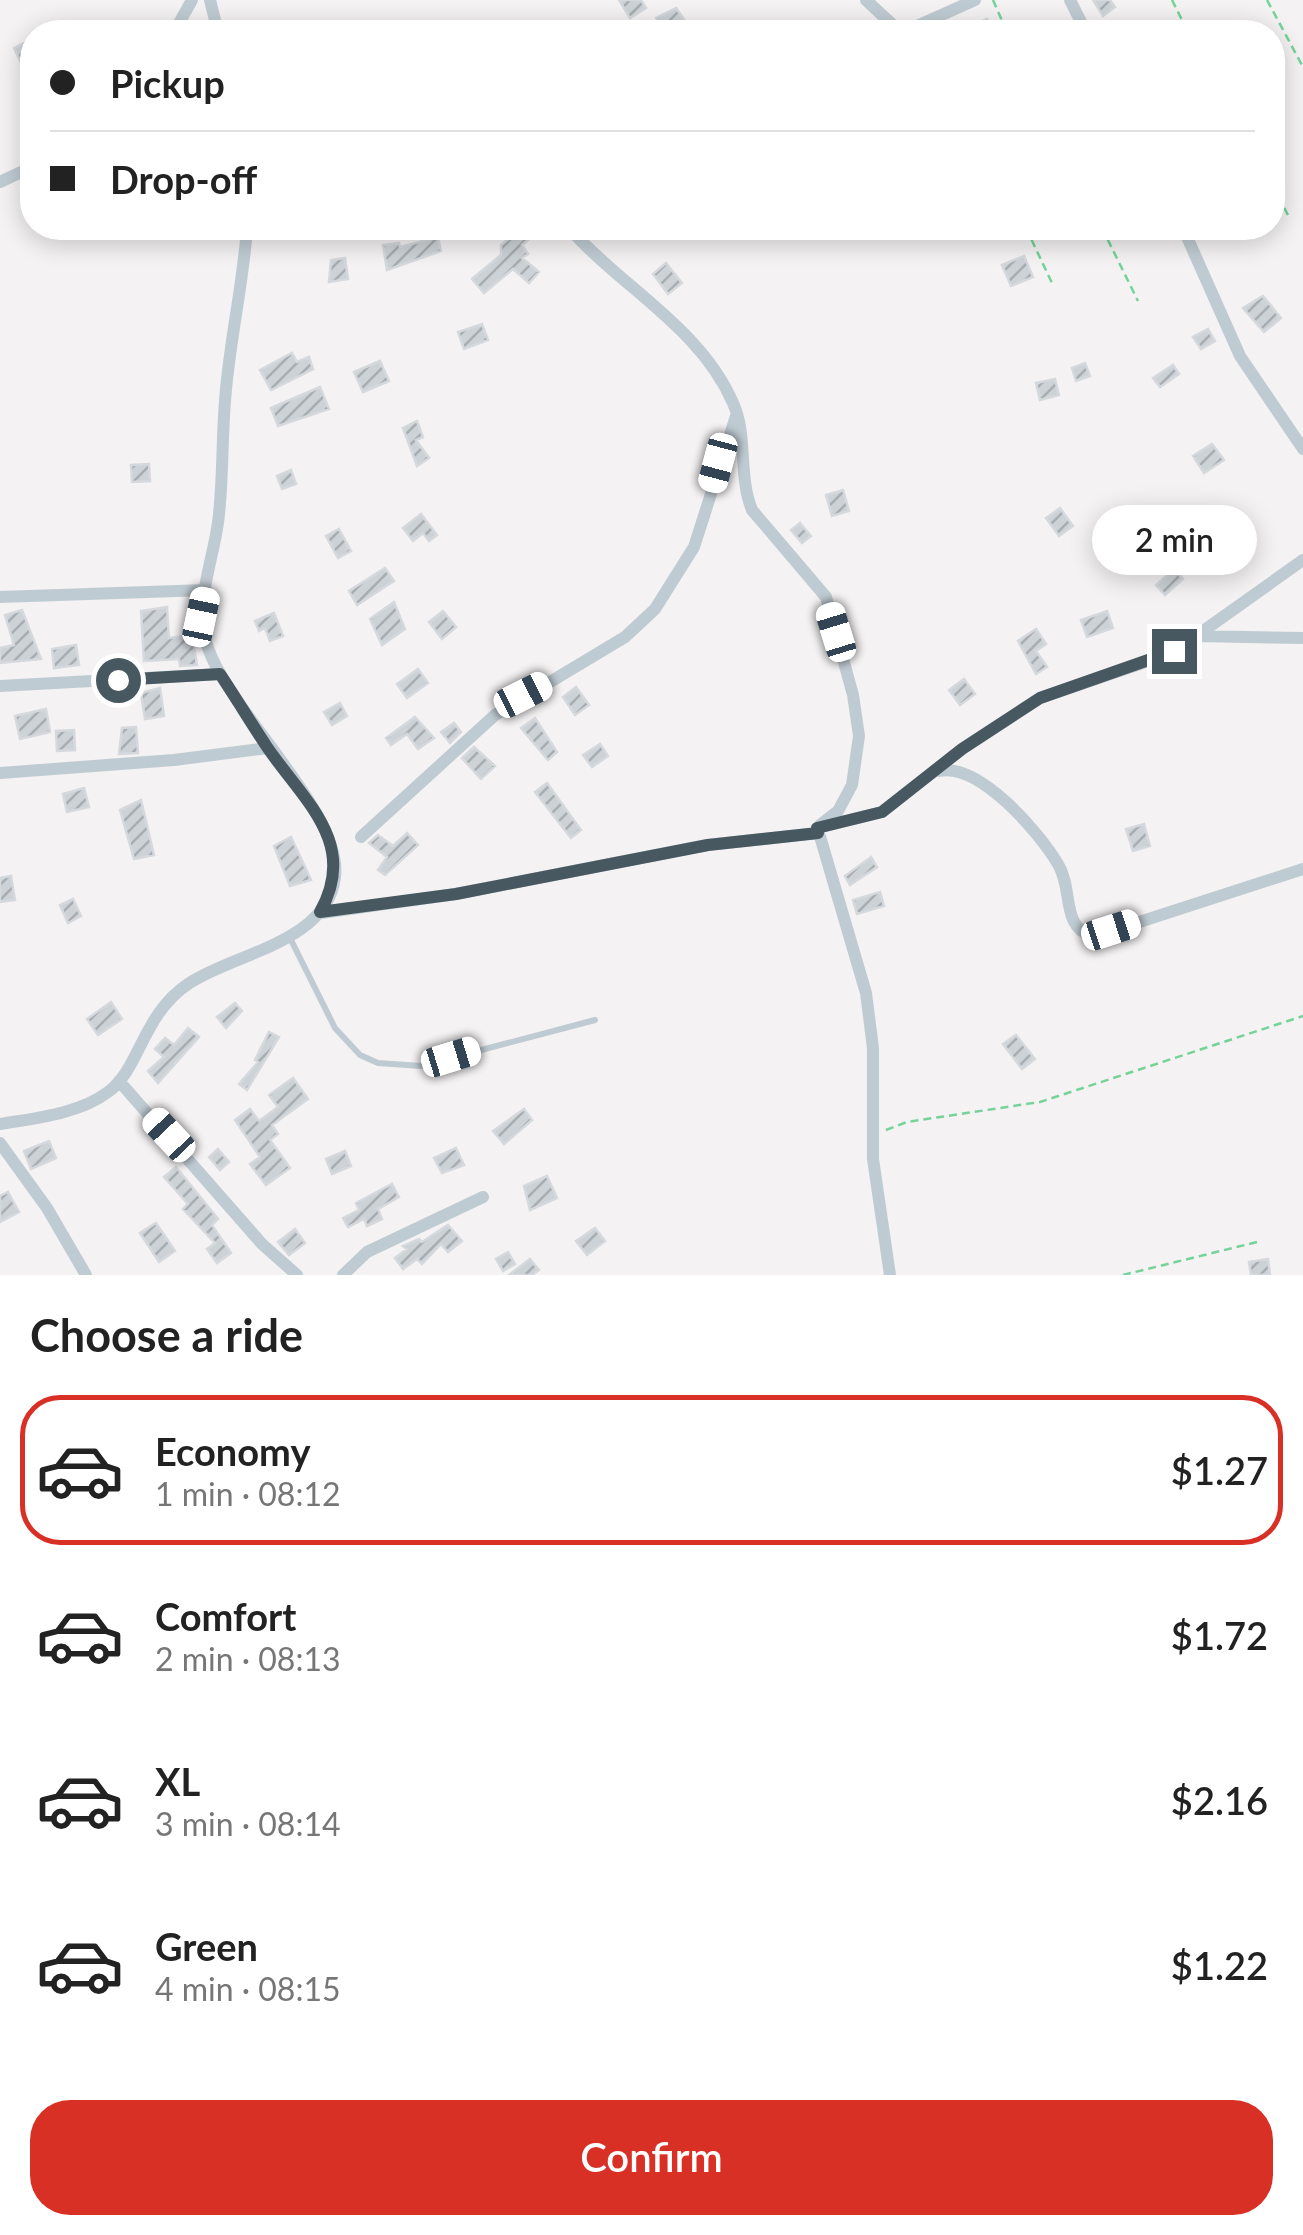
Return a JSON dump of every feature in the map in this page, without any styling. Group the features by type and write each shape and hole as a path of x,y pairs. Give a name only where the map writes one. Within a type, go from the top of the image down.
{"street":[{"path":"866,0 887,20"},
{"path":"930,20 975,0"},
{"path":"0,1124 45,1117 96,1099 119,1081 146,1027 168,1000 212,970 288,935 320,912 332,891 332,845 318,815 220,674 201,617 219,519 225,398 245,240"},
{"path":"579,240 676,324 718,378 736,414 745,494 752,510 826,597 853,694 859,736 852,785 838,811 818,830"},
{"path":"1188,240 1240,356 1303,449"},
{"path":"361,837 495,716 625,638 654,609 694,547 736,414"},
{"path":"320,912 456,894 708,845 818,830 882,812 962,749 1040,698 1157,658 1196,636 1303,560"},
{"path":"0,597 206,590"},
{"path":"1196,636 1303,638"},
{"path":"0,686 220,674"},
{"path":"0,773 174,760 268,748"},
{"path":"936,772 961,772 987,784 1030,829 1068,885 1070,918 1076,928 1093,937 1303,869"},
{"path":"818,830 866,993 874,1048 873,1135 890,1275"},
{"path":"119,1081 291,1274"},
{"path":"0,1143 47,1208 86,1275"},
{"path":"343,1275 366,1252 484,1197"}],"lane":[{"path":"288,935 335,1028 360,1055 378,1064 421,1066 595,1020"}],"path":[{"path":"1285,33 1303,67"},
{"path":"1285,209 1289,217"},
{"path":"1032,240 1052,282"},
{"path":"1108,240 1138,301"},
{"path":"873,1135 907,1122 1040,1102 1303,1016"},
{"path":"1123,1275 1257,1242"}],"building":[{"path":"619,0 641,0 646,8 630,18"},
{"path":"1093,0 1110,0 1115,7 1103,16"},
{"path":"676,8 684,20 657,20"},
{"path":"439,240 441,251 387,270 383,245 399,243 400,247"},
{"path":"507,240 528,240 522,245 528,254 522,258 539,272 529,283 513,269 484,293 472,279 501,255 501,245"},
{"path":"1024,256 1033,277 1011,286 1002,265"},
{"path":"345,258 348,279 329,282 331,260"},
{"path":"666,263 682,283 668,294 653,274"},
{"path":"1263,296 1281,318 1264,332 1243,308"},
{"path":"482,324 488,340 464,349 458,332"},
{"path":"1208,329 1215,341 1201,349 1193,337"},
{"path":"292,353 297,362 309,357 313,369 271,390 260,370"},
{"path":"380,361 389,381 363,392 354,372"},
{"path":"1085,363 1090,376 1076,381 1072,368"},
{"path":"1173,365 1179,374 1160,387 1153,378"},
{"path":"1055,379 1059,395 1040,400 1036,383"},
{"path":"320,387 329,409 278,426 271,408"},
{"path":"417,421 423,437 416,440 429,458 417,466 403,428"},
{"path":"1212,444 1224,460 1204,473 1193,456"},
{"path":"149,464 150,481 132,482 131,465"},
{"path":"291,470 296,484 282,489 277,476"},
{"path":"843,490 849,511 832,516 826,495"},
{"path":"1060,508 1073,526 1059,536 1046,518"},
{"path":"1198,509 1210,524 1144,567 1134,554"},
{"path":"421,514 437,535 429,541 423,533 413,541 403,528"},
{"path":"800,523 811,536 802,543 791,530"},
{"path":"339,529 351,551 338,558 326,536"},
{"path":"385,568 394,581 357,605 349,591"},
{"path":"1174,569 1183,579 1165,595 1156,585"},
{"path":"394,602 405,629 382,645 370,619"},
{"path":"167,607 169,638 192,635 197,665 180,666 179,659 144,661 141,611"},
{"path":"22,610 41,659 0,663 0,648 14,645 5,615"},
{"path":"443,611 456,627 442,639 429,622"},
{"path":"1107,611 1113,628 1087,637 1081,620"},
{"path":"274,613 283,636 270,641 265,628 259,631 255,621"},
{"path":"1036,629 1046,644 1036,651 1047,667 1036,674 1018,641"},
{"path":"76,645 79,665 54,668 52,649"},
{"path":"418,669 428,683 407,698 397,684"},
{"path":"964,679 975,694 960,705 949,690"},
{"path":"576,687 589,705 575,715 563,697"},
{"path":"160,688 164,716 145,719 141,693"},
{"path":"340,703 347,716 332,725 324,712"},
{"path":"46,709 50,732 20,739 15,716"},
{"path":"415,717 434,738 418,749 407,734 391,745 386,738"},
{"path":"535,718 557,752 548,760 521,728"},
{"path":"454,723 461,732 450,743 441,732"},
{"path":"136,727 138,753 119,754 122,728"},
{"path":"74,730 75,750 57,751 56,731"},
{"path":"600,744 608,756 592,767 583,755"},
{"path":"474,747 495,766 481,779 462,758"},
{"path":"547,783 581,830 571,838 535,792"},
{"path":"84,788 89,807 67,812 63,794"},
{"path":"141,800 154,855 134,859 120,810"},
{"path":"1144,824 1150,846 1133,851 1126,829"},
{"path":"407,833 418,845 385,875 378,870 387,857 369,843 378,835 393,846"},
{"path":"291,837 311,880 290,886 274,846"},
{"path":"871,857 877,867 850,885 845,876"},
{"path":"11,876 15,900 0,902 0,878"},
{"path":"880,892 884,906 857,914 853,900"},
{"path":"73,899 81,916 68,923 60,905"},
{"path":"111,1002 122,1019 98,1035 87,1019"},
{"path":"235,1003 242,1011 226,1028 217,1017"},
{"path":"188,1028 199,1037 158,1083 148,1071 164,1057 155,1049 165,1038 174,1045"},
{"path":"269,1032 279,1037 247,1090 239,1084 258,1062 255,1060"},
{"path":"1016,1035 1035,1059 1022,1069 1003,1044"},
{"path":"293,1078 308,1099 272,1125 278,1134 270,1140 290,1168 266,1185 250,1164 260,1157 235,1120 250,1109 259,1121 278,1107 269,1095"},
{"path":"524,1109 532,1120 504,1144 493,1131"},
{"path":"49,1141 56,1158 31,1169 24,1151"},
{"path":"456,1148 464,1165 442,1173 434,1158"},
{"path":"218,1149 229,1162 220,1170 209,1157"},
{"path":"345,1151 351,1166 332,1174 326,1159"},
{"path":"176,1167 218,1219 212,1225 231,1253 217,1263 207,1249 215,1243 183,1209 188,1204 164,1177"},
{"path":"547,1176 557,1198 530,1210 524,1186"},
{"path":"392,1184 399,1197 378,1209 382,1219 367,1226 364,1219 348,1227 343,1218 359,1210 356,1203"},
{"path":"8,1192 19,1212 0,1222 0,1196"},
{"path":"156,1223 175,1251 159,1262 140,1233"},
{"path":"448,1225 462,1241 448,1252 441,1244 422,1264 417,1259 403,1269 395,1258 407,1249 403,1246 419,1239 422,1242"},
{"path":"595,1228 605,1241 587,1255 576,1241"},
{"path":"295,1229 305,1243 289,1255 278,1242"},
{"path":"508,1252 515,1264 503,1271 496,1259"},
{"path":"530,1259 539,1270 532,1275 509,1275"},
{"path":"1268,1259 1270,1275 1251,1275 1249,1262"}],"route":[{"path":"118,680 220,674 318,815 332,845 336,872 332,891 320,912 456,894 588,865 708,845 818,833 817,828 882,812 991,728 1040,698 1174,651"}]}
